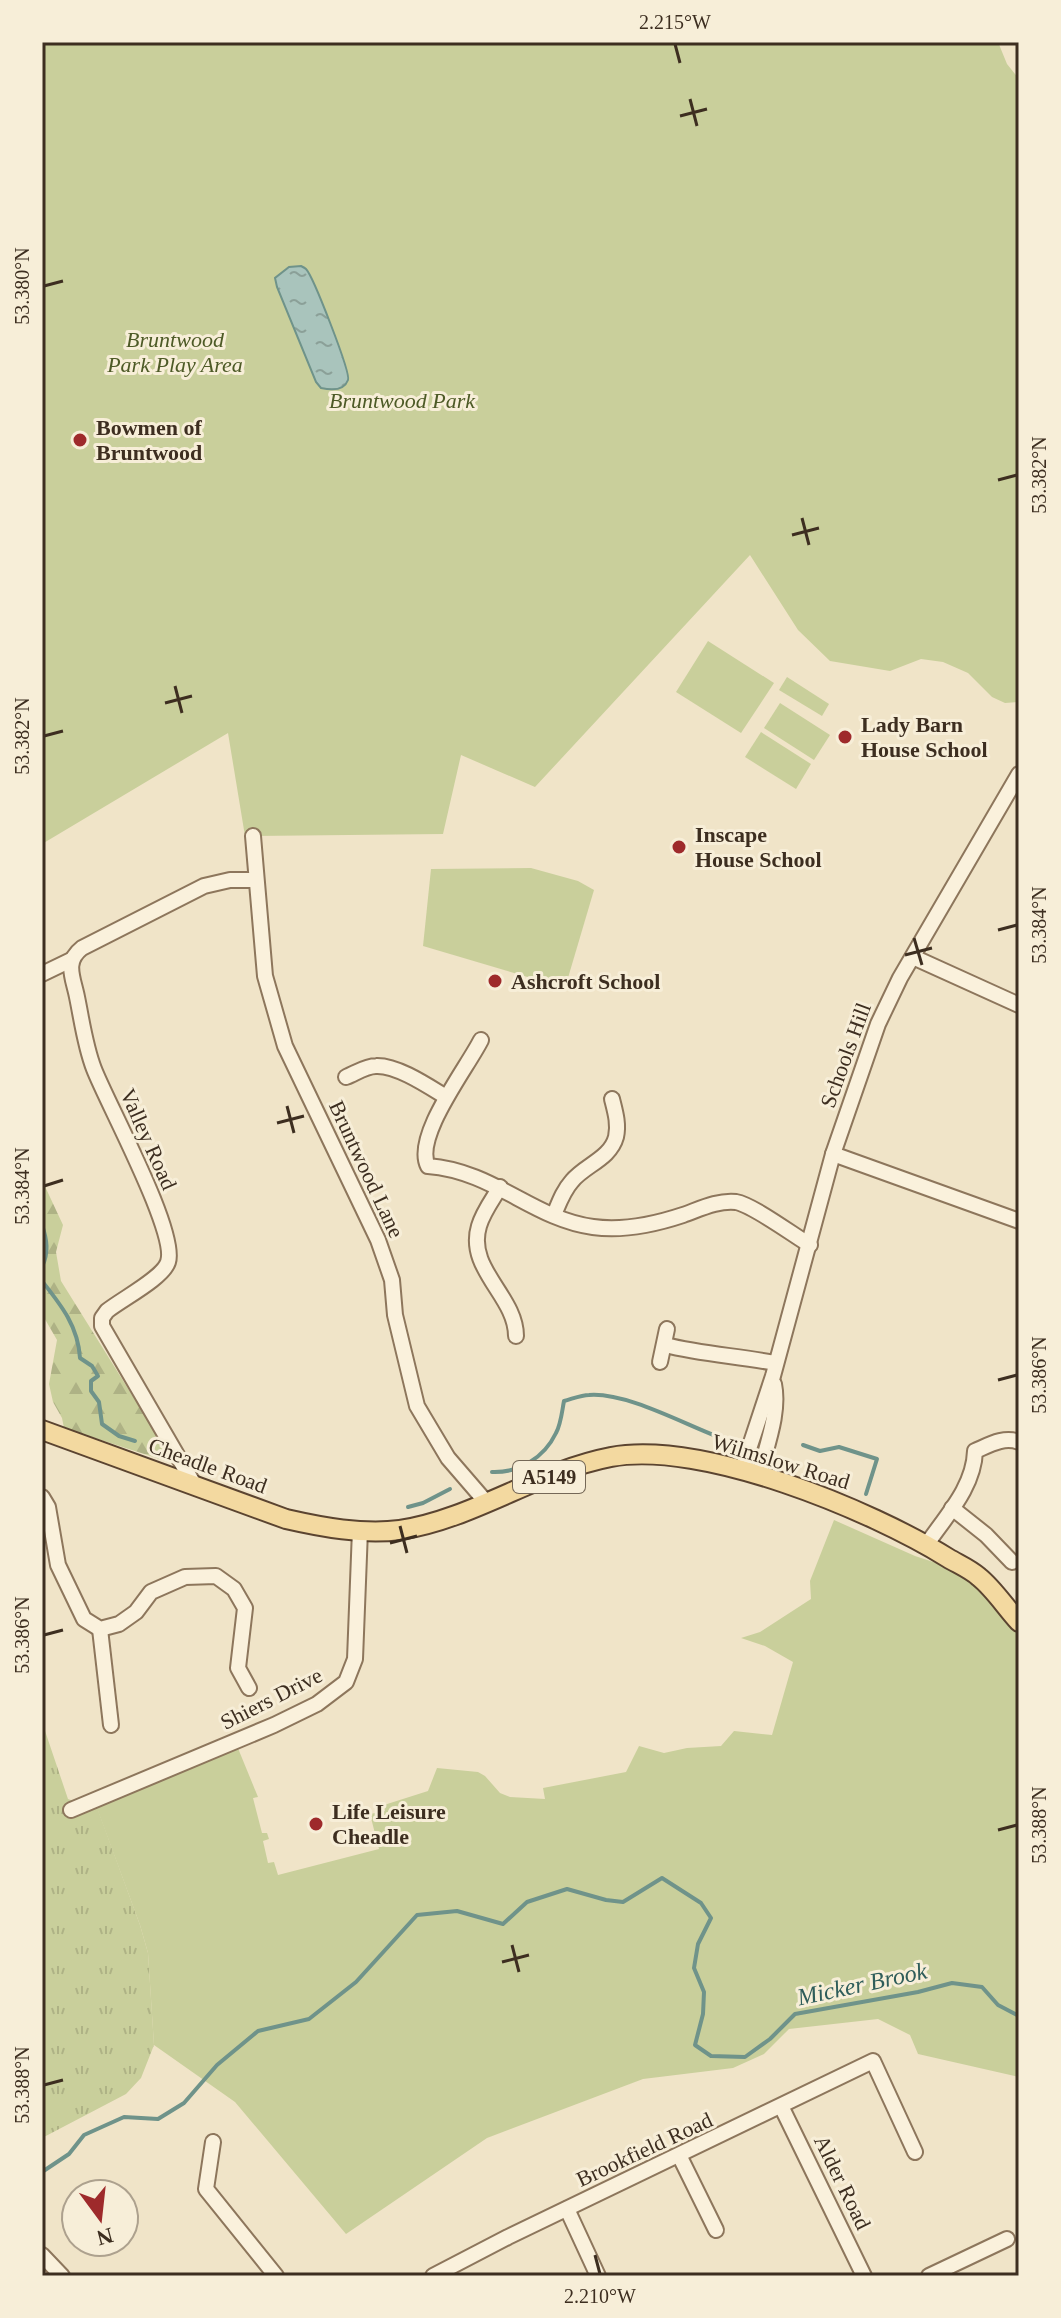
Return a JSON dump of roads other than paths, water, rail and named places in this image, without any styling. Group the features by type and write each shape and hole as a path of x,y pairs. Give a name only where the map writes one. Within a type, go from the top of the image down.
{"main road":[{"name":"Cheadle Road","path":"42,1430 286,1519 323,1528 360,1530"},
{"name":"Wilmslow Road","path":"360,1530 397,1530 426,1524 557,1473 612,1457 652,1455 699,1460 843,1497 979,1577 1019,1622"}],"street":[{"name":"Schools Hill","path":"751,1473 776,1394 774,1369 833,1154 878,1024 913,957 1019,774"},
{"name":"Bruntwood Lane","path":"253,836 265,976 280,1031 290,1059 332,1139 378,1240 392,1280 395,1315 417,1406 448,1458 486,1502"},
{"path":"42,974 71,960 93,942 193,891 218,882 255,880"},
{"path":"913,957 1019,1005"},
{"name":"Valley Road","path":"71,960 88,1053 157,1210 170,1256 165,1269 107,1311 102,1318 102,1326 195,1486"},
{"path":"481,1040 469,1066 446,1097 426,1144 424,1158 428,1166 475,1175 554,1215 594,1227 660,1222 722,1202 739,1202 810,1245"},
{"path":"346,1077 375,1065 385,1067 411,1077 446,1097"},
{"path":"554,1215 562,1194 573,1180 597,1161 615,1139 617,1126 612,1099"},
{"path":"833,1154 1019,1221"},
{"path":"500,1187 483,1217 477,1240 487,1275 514,1319 516,1336"},
{"path":"660,1362 666,1337 702,1354 727,1354 774,1369"},
{"path":"975,1451 998,1441 1012,1439 1019,1442"},
{"path":"962,1441 975,1451"},
{"path":"927,1544 972,1475 975,1451"},
{"path":"42,1497 48,1507 58,1565 84,1619 100,1629 119,1624 136,1612 151,1592 185,1577 216,1576 234,1589 245,1608 238,1668 249,1688"},
{"path":"952,1508 986,1535 1012,1562"},
{"name":"Shiers Drive","path":"71,1810 274,1725 317,1704 346,1682 355,1659 360,1530"},
{"path":"100,1629 111,1725"},
{"name":"Brookfield Road","path":"433,2276 873,2061 915,2152"},
{"name":"Alder Road","path":"782,2108 864,2276"},
{"path":"213,2142 206,2189 276,2276"},
{"path":"680,2157 716,2230"},
{"path":"567,2209 598,2276"},
{"path":"929,2276 1007,2239"},
{"path":"42,2255 62,2276"}],"water":[{"path":"289,267 306,269 316,288 344,361 348,380 340,388 321,388 316,382 277,287 275,278"}],"waterway":[{"path":"42,1225 46,1246 42,1267"},
{"path":"42,1281 72,1326 80,1358 92,1366 98,1376 91,1381 91,1391 99,1402 102,1424 119,1436 135,1441"},
{"path":"492,1472 512,1470 538,1457 558,1429 564,1401 583,1396 603,1395 636,1403 716,1436"},
{"path":"803,1445 820,1451 839,1447 877,1459 866,1494"},
{"path":"408,1507 450,1489"},
{"name":"Micker Brook","path":"42,2172 69,2154 84,2135 124,2117 158,2119 184,2103 217,2065 258,2031 309,2019 356,1982 417,1915 457,1911 503,1924 527,1902 567,1889 623,1902 662,1878 701,1903 711,1918 698,1944 694,1968 704,1992 703,2014 695,2045 711,2056 745,2057 770,2039 795,2014 952,1983 982,1987 998,2005 1019,2016"}],"place":[{"name":"Bowmen of Bruntwood","path":"80,440"},
{"name":"Lady Barn House School","path":"845,737"},
{"name":"Inscape House School","path":"679,847"},
{"name":"Ashcroft School","path":"495,981"},
{"name":"Life Leisure Cheadle","path":"316,1824"}],"park label":[{"name":"Bruntwood Park Play Area","path":"175,352"},
{"name":"Bruntwood Park","path":"402,400"}]}
